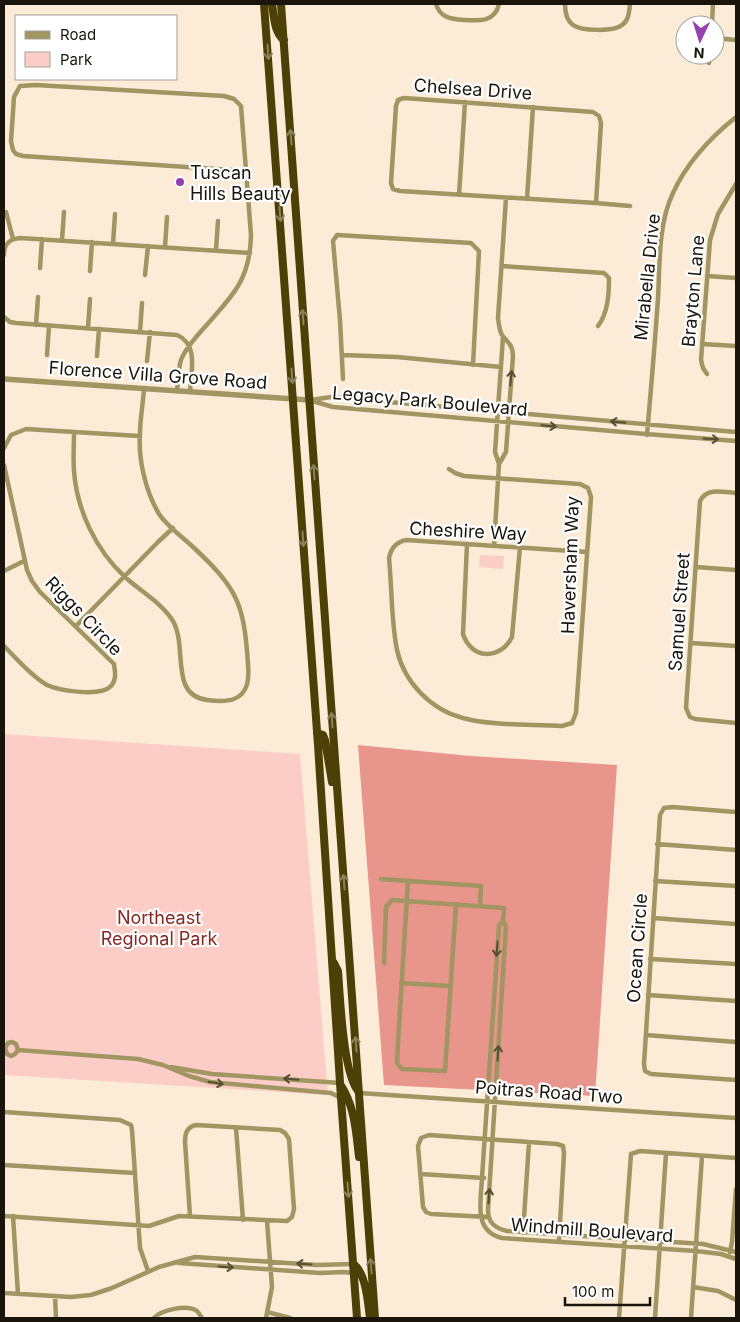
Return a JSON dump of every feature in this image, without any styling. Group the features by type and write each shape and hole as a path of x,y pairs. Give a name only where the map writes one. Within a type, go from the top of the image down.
{"highway":[{"path":"264,4 357,1318"},
{"path":"272,4 277,32 281,39 284,40"},
{"path":"281,4 375,1318"},
{"path":"317,732 323,735 326,740 333,786 336,825 341,841"},
{"path":"332,959 338,972 343,1033 350,1075 354,1088 359,1093"},
{"path":"340,1083 353,1110 359,1156 362,1203 368,1218"},
{"path":"353,1264 358,1268 362,1276 370,1318"}],"street":[{"path":"436,4 440,13 448,18 479,21 485,21 494,15 499,4"},
{"path":"565,4 566,16 572,24 581,28 608,30 617,28 624,23 628,16 630,4"},
{"path":"177,391 180,364 184,354 238,288 248,266 251,235 241,106 234,99 224,96 31,85 20,86 14,97 11,141 16,154 246,171"},
{"name":"Chelsea Drive","path":"596,203 601,123 599,116 589,111 404,98 398,100 391,183 393,189 630,206"},
{"path":"459,195 465,102"},
{"path":"527,199 533,107"},
{"name":"Mirabella Drive","path":"647,434 660,255 665,220 672,194 686,168 710,140 736,118"},
{"name":"Brayton Lane","path":"707,374 702,364 702,344 709,250 715,222 736,184"},
{"path":"499,464 506,452 513,352 511,344 500,329 498,318 506,198"},
{"path":"6,212 13,239"},
{"path":"62,240 64,212"},
{"path":"113,244 115,214"},
{"path":"165,247 167,217"},
{"path":"216,250 218,221"},
{"path":"343,379 333,241 337,236 472,243 479,251 472,365"},
{"path":"4,255 6,245 13,239 62,240 250,253"},
{"path":"40,268 42,239"},
{"path":"90,271 92,242"},
{"path":"145,274 148,246"},
{"path":"502,266 601,272 607,275 609,282 607,306 604,317 598,326"},
{"path":"707,276 736,278"},
{"path":"36,325 38,296"},
{"path":"88,328 90,299"},
{"path":"140,332 142,303"},
{"path":"4,318 13,323 177,334 184,338 192,354 190,392"},
{"path":"47,355 49,326"},
{"path":"97,356 100,329"},
{"path":"147,361 150,332"},
{"path":"494,546 499,464 495,452 496,422 504,336"},
{"path":"702,344 736,346"},
{"path":"342,355 397,357 501,367"},
{"name":"Florence Villa Grove Road","path":"4,379 309,400"},
{"path":"74,433 74,470 78,498 82,511 99,545 124,577 165,611 173,621 180,640 184,682 189,692 194,696 209,700 229,700 235,698 243,693 248,679 242,612 230,587 206,559 160,515 149,491 142,464 139,436 144,389"},
{"name":"Legacy Park Boulevard","path":"309,400 331,397 736,432"},
{"name":"Legacy Park Boulevard","path":"309,400 333,407 736,441"},
{"path":"4,448 11,435 26,429 139,436"},
{"name":"Riggs Circle","path":"4,465 24,562 36,587 114,664 116,676 111,686 100,692 66,691 49,686 38,680 4,646"},
{"name":"Haversham Way","path":"449,469 464,476 580,484 588,488 591,497 576,713 572,723"},
{"name":"Samuel Street","path":"736,493 711,492 702,498 700,505 687,713 694,719 736,723"},
{"path":"76,626 173,528"},
{"name":"Cheshire Way","path":"572,723 562,726 478,721 461,718 444,711 430,701 416,688 406,674 400,659 395,637 390,558 392,550 397,543 406,540 587,552"},
{"path":"468,544 463,634 472,649 483,654 500,651 509,643 512,637 520,548"},
{"path":"4,571 24,562"},
{"path":"696,567 736,570"},
{"path":"691,643 736,646"},
{"name":"Ocean Circle","path":"736,812 664,808 660,815 644,1064 645,1071 651,1074 736,1080"},
{"path":"657,844 736,850"},
{"path":"381,879 481,886 480,906"},
{"path":"408,881 397,1063 402,1069 445,1071 456,904"},
{"path":"655,881 736,886"},
{"path":"384,963 386,907 392,900 504,908 503,921 499,926 480,1217"},
{"path":"653,918 736,924"},
{"name":"Windmill Boulevard","path":"503,921 506,926 504,967 488,1217 492,1224 497,1228 523,1232 696,1243 736,1252"},
{"path":"650,958 736,964"},
{"path":"496,967 504,967"},
{"path":"401,983 450,986"},
{"path":"648,995 736,1001"},
{"path":"646,1035 736,1042"},
{"path":"12,1042 16,1044 18,1050 11,1056 7,1054 4,1048 8,1043 12,1042"},
{"path":"18,1050 138,1059 212,1074 340,1083"},
{"path":"171,1067 189,1076 210,1082 331,1093 341,1098"},
{"name":"Poitras Road Two","path":"359,1093 736,1118"},
{"path":"4,1112 120,1120 129,1123 132,1130 141,1252 148,1271"},
{"path":"4,1216 152,1226 175,1216 284,1222 291,1218 294,1212 289,1139 285,1133 280,1130 191,1126 187,1130 185,1142 190,1216"},
{"path":"236,1128 243,1220"},
{"path":"488,1217 431,1214 426,1212 423,1207 418,1146 419,1140 422,1137 429,1135 560,1144 564,1148 559,1242"},
{"path":"522,1239 529,1142"},
{"path":"619,1318 631,1154 637,1151 736,1158"},
{"path":"655,1318 666,1153"},
{"path":"691,1318 702,1156"},
{"path":"4,1165 135,1173"},
{"path":"420,1174 490,1178"},
{"path":"728,1256 736,1189"},
{"path":"13,1216 18,1294"},
{"name":"Windmill Boulevard","path":"480,1217 486,1228 502,1238 696,1251 736,1259"},
{"path":"266,1318 272,1290 267,1221"},
{"path":"4,1293 76,1297 97,1294 148,1271 195,1257 323,1265 353,1264"},
{"path":"178,1263 272,1270 354,1273"},
{"path":"694,1287 718,1291 736,1300"},
{"path":"54,1296 56,1318"},
{"path":"154,1318 159,1313 185,1308 198,1312 202,1318"},
{"path":"267,1312 290,1318"}],"green space":[{"path":"480,555 504,556 503,569 479,567"},
{"name":"Northeast Regional Park","path":"4,734 300,754 328,1095 4,1075"}],"shaded area":[{"path":"358,745 471,756 617,765 595,1096 384,1085"}],"place":[{"name":"Tuscan Hills Beauty","path":"180,182"}]}
